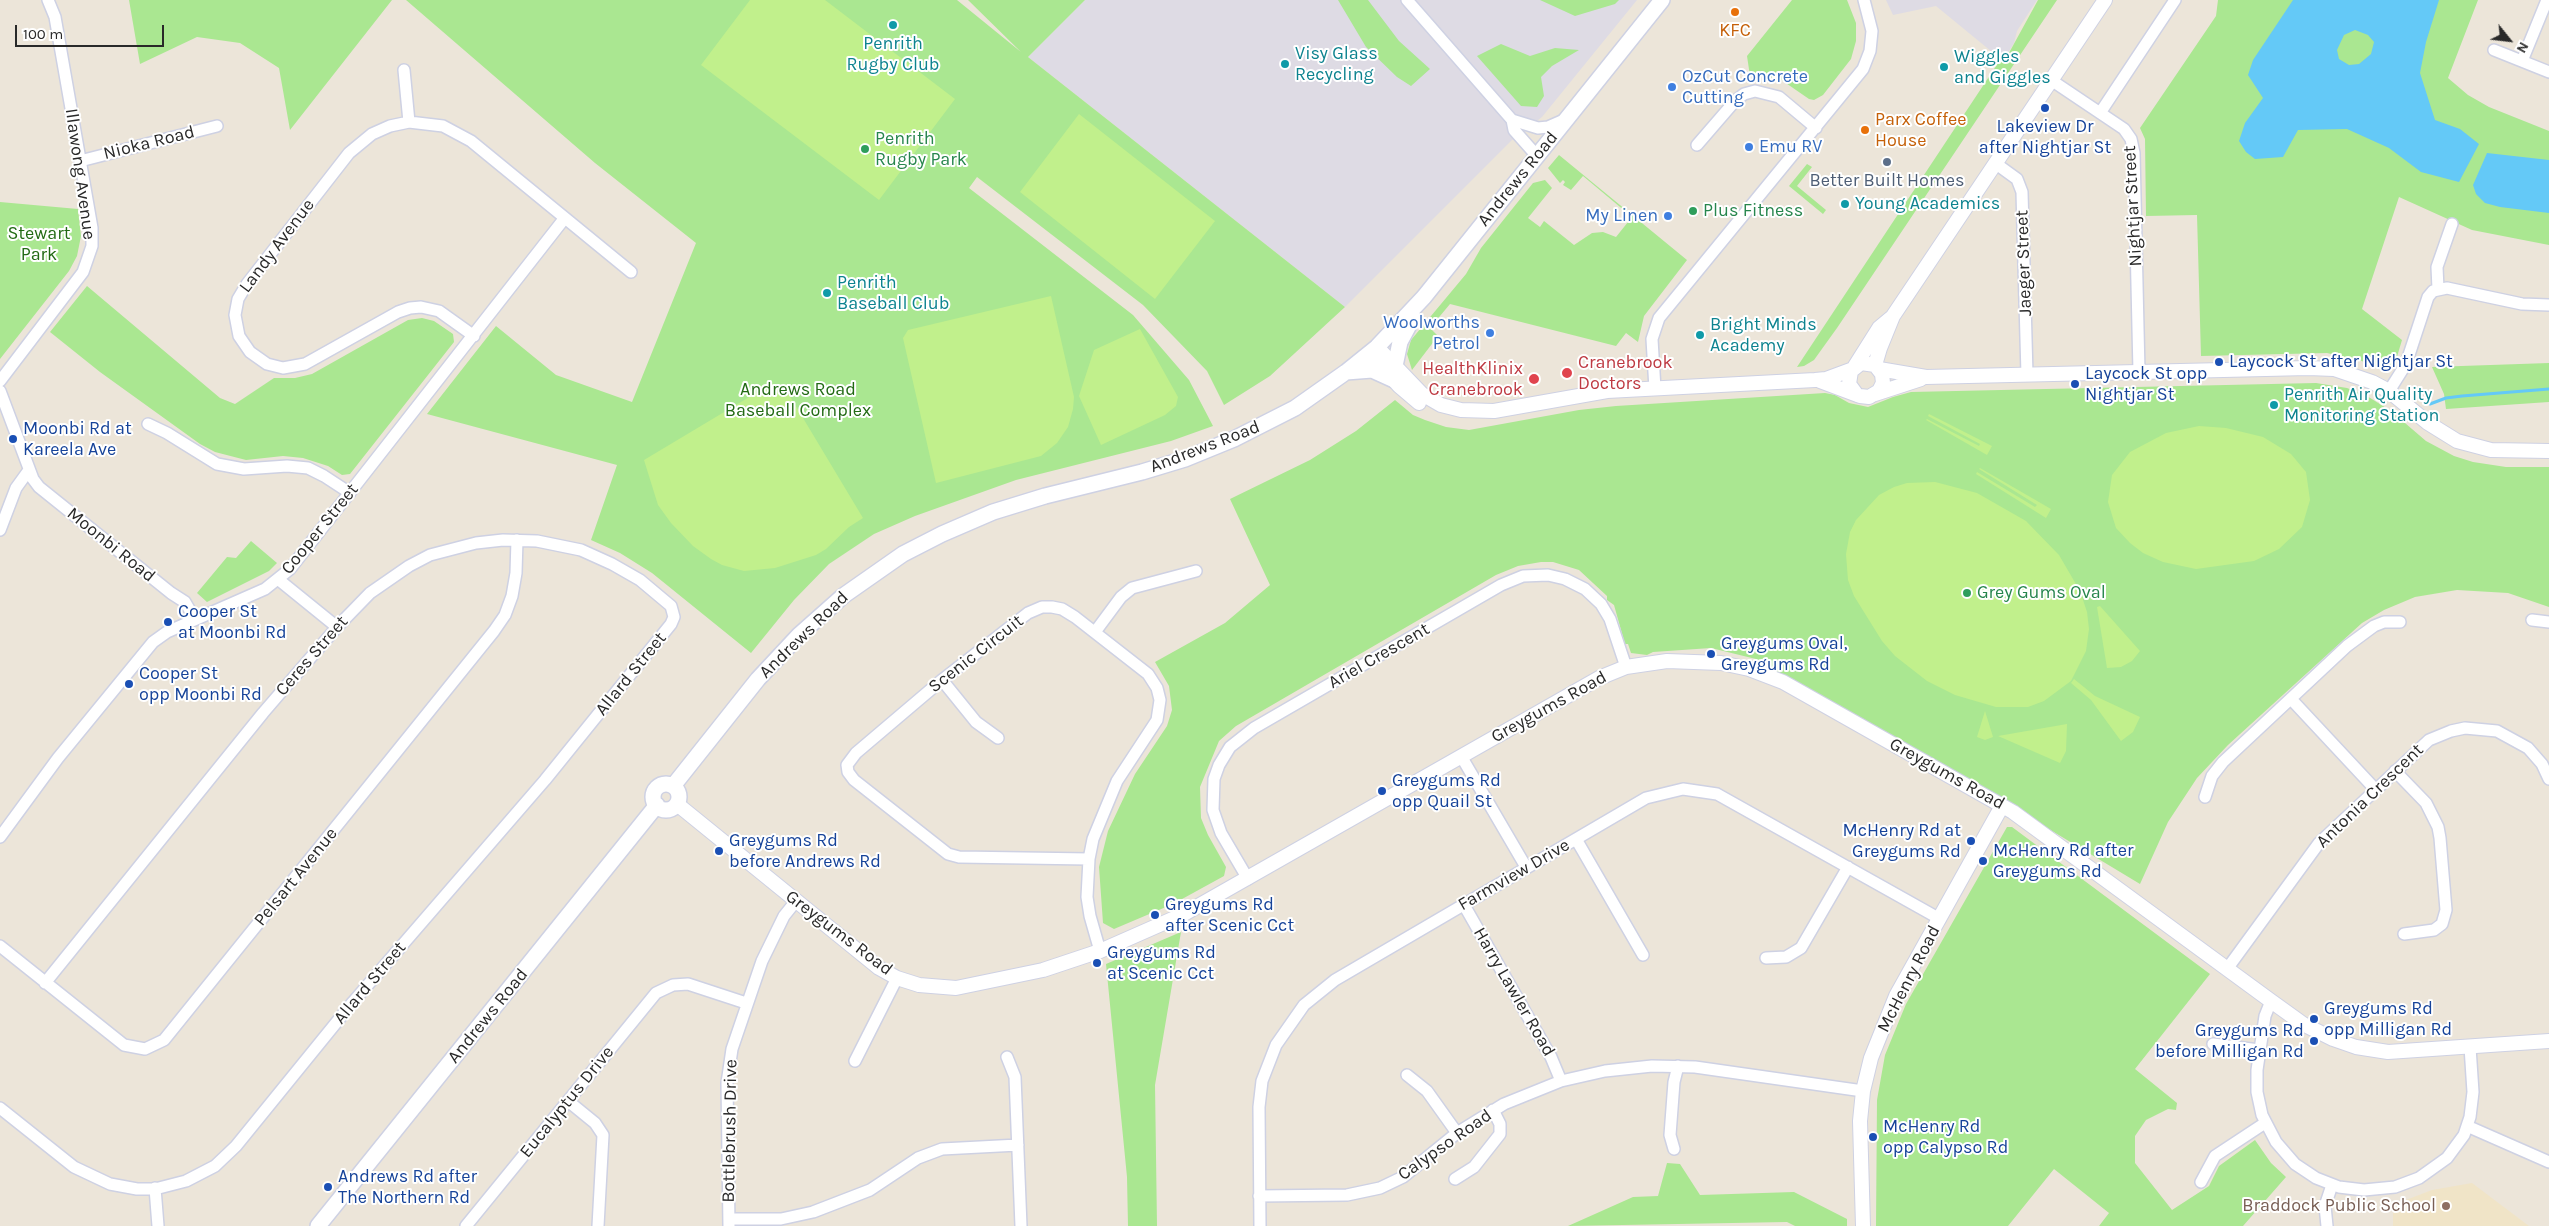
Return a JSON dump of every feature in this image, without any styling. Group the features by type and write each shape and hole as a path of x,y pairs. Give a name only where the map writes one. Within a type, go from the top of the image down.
{"main road":[{"name":"Andrews Road","path":"318,1226 657,805 654,794 658,787 665,784 673,786 784,650 843,596 903,554 942,534 993,512 1159,466 1234,439 1295,408 1346,372 1374,350 1424,297 1662,0"},
{"path":"1346,372 1372,370 1394,373 1400,342 1424,297"},
{"path":"657,805 667,809 677,804 679,796 673,786"}],"street":[{"name":"Illawong Avenue","path":"0,382 83,272 90,255 92,228 55,17 48,0"},
{"path":"1407,0 1512,120 1514,130 1536,156"},
{"path":"1655,389 1652,339 1659,318 1855,81 1867,59 1872,31 1864,0"},
{"path":"1875,395 1883,383 1877,367 1880,348 1893,316 2105,0"},
{"path":"2100,113 2175,0"},
{"path":"2522,61 2547,0"},
{"path":"2494,50 2548,69"},
{"path":"404,70 409,122"},
{"name":"Nightjar Street","path":"2051,80 2124,129 2133,145 2139,372"},
{"path":"1697,145 1735,101 1744,94 1755,92 1779,97 1816,128"},
{"path":"1512,120 1538,128 1548,127 1567,118"},
{"name":"Landy Avenue","path":"474,336 439,311 426,307 410,308 391,315 305,364 283,368 267,364 255,357 242,341 236,328 236,307 247,284 343,160 372,134 390,126 409,122 443,126 471,141 631,272"},
{"name":"Nioka Road","path":"80,161 217,126"},
{"name":"Jaeger Street","path":"1995,163 2017,178 2022,192 2027,375"},
{"name":"Cooper Street","path":"0,837 58,758 142,653 167,632 265,589 279,580 290,569 564,219"},
{"path":"2438,289 2437,267 2452,224"},
{"path":"2390,392 2406,364 2428,297 2438,289 2447,288 2522,304 2549,305"},
{"path":"1857,395 1849,382 1854,368 1878,328 1893,316"},
{"path":"1374,350 1394,373 1414,388 1441,404 1461,410 1494,411 1572,396 1826,379 1867,363 1877,367 1926,377 2334,369 2363,378 2390,392 2428,424 2457,440 2491,450 2549,451"},
{"path":"1814,380 1866,397 1875,395 1887,388 1926,377"},
{"name":"Moonbi Road","path":"0,391 35,483 42,491 171,593 183,600 195,619"},
{"path":"148,424 167,433 217,464 244,469 287,466 308,468 350,493"},
{"path":"0,530 16,488 29,470"},
{"name":"Ceres Street","path":"45,983 263,713 337,627 376,588 422,559 476,543 517,540 556,544 592,554 633,575 669,603 673,609"},
{"name":"Pelsart Avenue","path":"0,946 124,1045 146,1048 164,1040 494,631 505,615 512,596 516,573 517,540"},
{"path":"1095,632 1121,597 1132,588 1196,570"},
{"name":"Ariel Crescent","path":"1248,880 1221,833 1213,810 1214,779 1219,765 1230,747 1254,728 1502,585 1523,576 1548,575 1565,579 1585,589 1601,604 1610,619 1626,668"},
{"path":"279,580 337,627"},
{"name":"Scenic Circuit","path":"1089,859 951,856 942,851 842,769 856,753 942,680 1024,615 1037,609 1052,607 1062,609 1095,632 1152,678 1159,694 1160,707 1154,725 1129,760 1110,796 1093,839 1089,859 1088,907 1100,951"},
{"name":"Allard Street","path":"0,1108 69,1164 87,1174 119,1186 155,1188 200,1175 220,1162 236,1146 353,1002 545,780 671,624 674,617 673,609"},
{"path":"2532,620 2549,622"},
{"path":"2205,797 2219,766 2362,634 2379,624 2400,622"},
{"name":"Greygums Road","path":"677,804 875,965 897,978 925,987 956,988 1043,970 1100,951 1184,914 1248,880 1580,687 1626,668 1667,661 1696,661 1730,665 1764,674 1798,691 2002,806 2040,830 2271,1001 2324,1035 2356,1047 2396,1052 2549,1041"},
{"path":"942,680 976,722 998,738"},
{"path":"2291,699 2375,789"},
{"name":"Antonia Crescent","path":"2227,969 2319,843 2423,745 2436,737 2458,729 2481,728 2504,733 2522,744 2537,758 2549,779"},
{"path":"1461,756 1526,867"},
{"path":"2395,771 2426,803 2438,827 2446,910 2444,921 2437,929 2426,933 2404,934"},
{"name":"Farmview Drive","path":"1260,1226 1260,1095 1271,1056 1289,1024 1304,1005 1335,980 1646,798 1668,791 1696,790 1716,794 1940,919"},
{"name":"McHenry Road","path":"1863,1226 1860,1121 1863,1091 1871,1058 1886,1016 2002,806"},
{"path":"1576,839 1643,955"},
{"path":"1766,958 1786,957 1801,948 1848,867"},
{"name":"Bottlebrush Drive","path":"729,1222 728,1073 734,1039 766,953 784,916 796,901"},
{"name":"Harry Lawler Road","path":"1464,904 1550,1057 1561,1081"},
{"path":"855,1061 897,978"},
{"name":"Eucalyptus Drive","path":"466,1226 644,1005 671,979 695,985 746,1003"},
{"path":"2271,1001 2264,1016 2256,1085 2265,1123 2281,1150 2295,1164 2316,1178 2332,1185 2370,1190 2385,1189 2410,1182 2426,1174 2447,1158 2468,1126 2473,1100 2470,1047"},
{"path":"2214,1044 2259,1050"},
{"path":"1007,1057 1015,1077 1021,1226"},
{"path":"1674,1149 1670,1135 1678,1066"},
{"name":"Calypso Road","path":"1259,1196 1347,1194 1380,1188 1403,1177 1457,1133 1493,1110 1561,1081 1605,1071 1678,1066 1722,1070 1863,1091"},
{"path":"1407,1075 1427,1091 1457,1133"},
{"path":"568,1101 595,1123 603,1135 598,1226"},
{"path":"1455,1179 1474,1167 1499,1137 1501,1128 1493,1110"},
{"path":"2201,1182 2215,1156 2265,1123"},
{"path":"2468,1126 2549,1162"},
{"path":"729,1222 781,1219 812,1212 870,1190 912,1162 942,1149 1018,1145"},
{"path":"2327,1226 2325,1206 2332,1185"},
{"path":"155,1188 158,1226"}],"shaded area":[{"path":"1085,0 1637,0 1542,117 1512,140 1345,307 1028,57"},
{"path":"1886,0 2037,0 2017,31 2014,43 2003,61 1936,6 1893,15"},
{"name":"Braddock Public School","path":"2472,1183 2529,1226 2393,1226 2393,1205 2432,1190"}],"green space":[{"path":"129,0 392,0 290,130 279,68 240,43 197,37 140,64"},
{"name":"Andrews Road Baseball Complex","path":"406,0 957,0 1021,52 968,0 1085,0 1028,57 1345,307 1270,376 1224,405 1207,371 1143,305 977,177 969,188 1133,315 1189,380 1213,426 1171,441 1016,480 915,516 874,534 829,564 794,600 751,653 652,573 620,553 591,540 617,465 427,414 496,326 556,375 632,402 696,243 595,163"},
{"name":"Penrith Rugby Park","path":"750,0 825,0 955,99 879,200 701,65"},
{"path":"1338,0 1368,0 1399,41 1430,69 1411,86 1397,77 1366,47"},
{"path":"1540,0 1619,0 1615,4 1575,16"},
{"path":"1792,0 1847,0 1856,23 1856,41 1851,59 1823,95 1814,100 1809,99 1780,79 1750,76 1747,56"},
{"path":"2038,0 2057,0 1837,328 1814,360 1804,366 1797,367 2000,60 2004,62"},
{"path":"2218,0 2478,0 2448,78 2468,95 2489,107 2549,131 2549,245 2472,230 2399,197 2362,309 2402,340 2396,360 2389,369 2385,370 2359,360 2327,353 2201,356 2197,215 2146,216 2145,139 2140,128 2216,16"},
{"path":"1501,44 1530,56 1555,48 1579,50 1552,66 1541,77 1544,96 1537,107 1521,106 1477,56"},
{"path":"1079,114 1215,221 1155,299 1020,192"},
{"path":"1559,155 1687,260 1644,316 1638,342 1626,333 1616,346 1450,304 1430,328 1438,336 1412,370 1407,354 1411,340 1466,274 1481,248 1533,183 1545,180 1552,188 1528,218 1540,227 1544,221 1574,245 1592,233 1603,232 1616,237 1632,217 1583,176 1571,190 1563,185 1565,182 1563,180 1560,183 1548,168"},
{"path":"1807,164 1812,167 1797,186 1826,210 1823,214 1789,186"},
{"name":"Stewart Park","path":"0,202 78,209 81,236 77,256 69,271 0,359"},
{"path":"87,286 220,398 235,404 274,378 295,378 312,374 408,320 422,318 434,321 453,334 454,342 350,474 342,475 328,466 303,458 283,456 246,460 215,452 200,444 100,372 50,332"},
{"path":"1051,296 1074,397 1068,427 1057,443 1041,456 936,483 903,338 908,330"},
{"path":"1140,329 1178,397 1176,406 1165,415 1101,445 1079,396 1094,350"},
{"path":"2549,363 2549,402 2446,409 2444,394 2432,367"},
{"path":"2316,383 2347,388 2367,396 2391,411 2426,441 2454,456 2473,462 2506,467 2549,467 2549,607 2508,593 2457,590 2415,597 2384,610 2362,623 2228,745 2197,778 2168,822 2140,884 2009,805 1756,659 1711,648 1653,652 1647,655 1631,653 1628,644 1625,644 1614,605 1607,600 1607,596 1579,570 1553,562 1541,562 1518,566 1496,575 1236,726 1219,741 1200,787 1201,818 1226,867 1224,876 1173,904 1114,929 1103,923 1099,867 1108,831 1135,774 1167,726 1172,710 1169,686 1155,662 1225,623 1270,585 1230,499 1310,460 1356,431 1395,400 1413,415 1425,420 1446,427 1469,430 1579,410 1616,406 1825,393 1835,395 1849,403 1868,407 1911,392"},
{"path":"771,384 785,388 863,518 849,527 826,549 816,555 775,568 744,571 722,565 711,559 693,546 671,523 658,505 644,460"},
{"path":"1929,414 1992,446 1987,455 1926,420 1979,446 1980,444 1928,416"},
{"path":"2199,426 2226,428 2263,437 2291,454 2306,472 2310,500 2302,527 2279,549 2254,561 2196,569 2163,562 2143,553 2116,528 2108,502 2112,475 2130,452 2166,433"},
{"path":"1980,468 2051,509 2046,518 1976,474 1977,472 2035,507 2037,505"},
{"name":"Grey Gums Oval","path":"1935,482 1977,493 2026,521 2059,555 2080,591 2087,612 2089,629 2086,651 2071,681 2044,701 2028,707 1996,707 1955,695 1927,681 1895,656 1882,641 1854,596 1848,580 1846,554 1850,532 1856,520 1879,495 1894,487 1907,483"},
{"path":"251,541 277,563 269,571 207,602 197,593 227,557 236,558"},
{"path":"2100,606 2140,651 2132,661 2121,667 2107,668 2097,607"},
{"path":"2074,679 2095,696 2140,717 2133,732 2121,741 2091,700 2071,683"},
{"path":"1985,711 1993,737 1985,740 1977,737"},
{"path":"2067,724 2066,751 2060,763 1998,736"},
{"path":"2007,827 2012,827 2210,974 2135,1069 2177,1103 2176,1110 2168,1109 2146,1120 2135,1136 2135,1163 2172,1210 2209,1186 2219,1166 2255,1140 2271,1163 2286,1177 2243,1226 2099,1226 2109,1213 2054,1169 2008,1226 1876,1226 1877,1100 1885,1055 1906,1004"},
{"path":"1181,932 1155,1085 1157,1226 1128,1226 1127,1177 1106,964"},
{"path":"1667,1163 1680,1164 1700,1195 1794,1192 1847,1219 1847,1226 1795,1226 1787,1222 1568,1226 1633,1197 1658,1196"}],"water":[{"path":"2293,0 2439,0 2426,42 2420,73 2435,120 2460,129 2479,144 2459,182 2421,172 2389,148 2347,129 2298,130 2283,157 2255,159 2246,152 2239,141 2245,123 2263,98 2248,75 2253,60","holes":["2355,30 2368,35 2374,42 2371,54 2359,64 2349,65 2339,59 2337,50 2344,35"]},
{"path":"2487,153 2549,160 2549,213 2500,207 2485,203 2476,194 2473,185"}],"waterway":[{"path":"2430,404 2446,398 2549,389"}],"place":[{"name":"KFC","path":"1735,12"},
{"name":"Penrith Rugby Club","path":"893,25"},
{"name":"Visy Glass Recycling","path":"1285,64"},
{"name":"Wiggles and Giggles","path":"1944,67"},
{"name":"OzCut Concrete Cutting","path":"1672,87"},
{"name":"Lakeview Dr after Nightjar St","path":"2045,108"},
{"name":"Parx Coffee House","path":"1865,130"},
{"name":"Emu RV","path":"1749,147"},
{"name":"Penrith Rugby Park","path":"865,149"},
{"name":"Better Built Homes","path":"1887,162"},
{"name":"Young Academics","path":"1845,204"},
{"name":"Plus Fitness","path":"1693,211"},
{"name":"My Linen","path":"1668,216"},
{"name":"Penrith Baseball Club","path":"827,293"},
{"name":"Woolworths Petrol","path":"1490,333"},
{"name":"Bright Minds Academy","path":"1700,335"},
{"name":"Laycock St after Nightjar St","path":"2219,362"},
{"name":"Cranebrook Doctors","path":"1567,373"},
{"name":"HealthKlinix Cranebrook","path":"1534,379"},
{"name":"Laycock St opp Nightjar St","path":"2075,384"},
{"name":"Penrith Air Quality Monitoring Station","path":"2274,405"},
{"name":"Moonbi Rd at Kareela Ave","path":"13,439"},
{"name":"Grey Gums Oval","path":"1967,593"},
{"name":"Cooper St at Moonbi Rd","path":"168,622"},
{"name":"Greygums Oval, Greygums Rd","path":"1711,654"},
{"name":"Cooper St opp Moonbi Rd","path":"129,684"},
{"name":"Greygums Rd opp Quail St","path":"1382,791"},
{"name":"McHenry Rd at Greygums Rd","path":"1971,841"},
{"name":"Greygums Rd before Andrews Rd","path":"719,851"},
{"name":"McHenry Rd after Greygums Rd","path":"1983,861"},
{"name":"Greygums Rd after Scenic Cct","path":"1155,915"},
{"name":"Greygums Rd at Scenic Cct","path":"1097,963"},
{"name":"Greygums Rd opp Milligan Rd","path":"2314,1019"},
{"name":"Greygums Rd before Milligan Rd","path":"2314,1041"},
{"name":"McHenry Rd opp Calypso Rd","path":"1873,1137"},
{"name":"Andrews Rd after The Northern Rd","path":"328,1187"},
{"name":"Braddock Public School","path":"2446,1206"}]}
